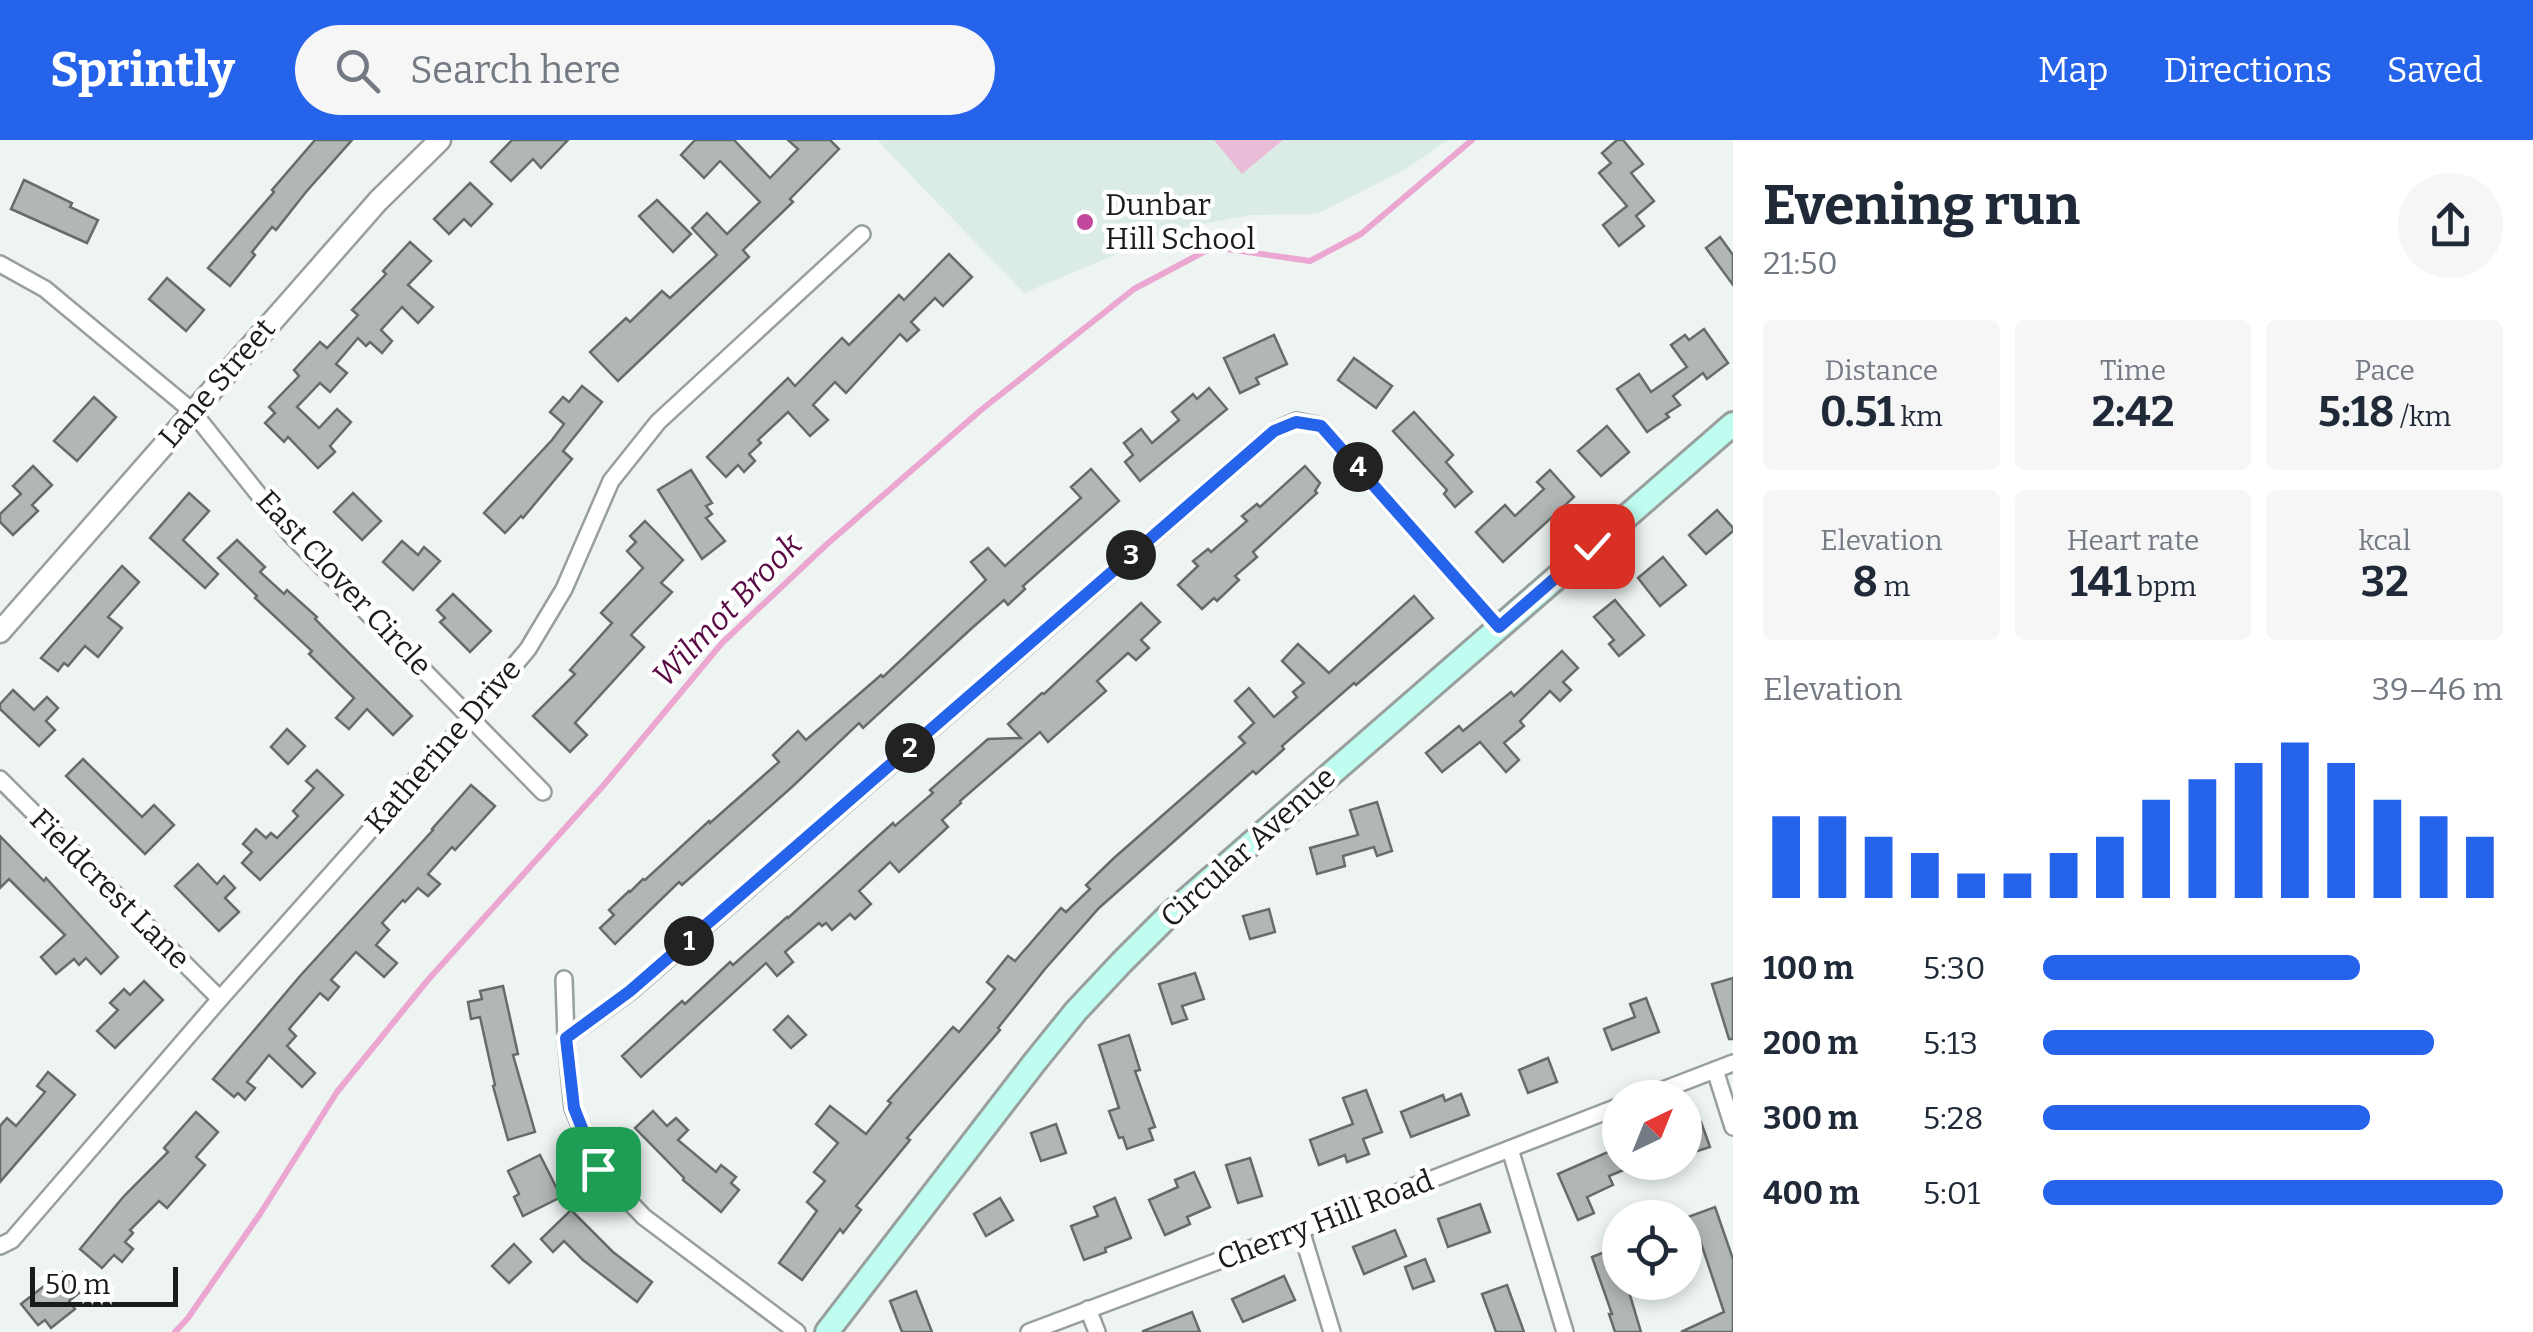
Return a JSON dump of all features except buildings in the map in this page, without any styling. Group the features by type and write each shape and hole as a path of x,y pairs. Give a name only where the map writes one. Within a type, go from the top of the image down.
{"main road":[{"name":"Circular Avenue","path":"827,1332 1044,1050 1122,962 1168,916 1733,424"}],"street":[{"name":"Lane Street","path":"0,632 378,201 440,140"},
{"name":"Katherine Drive","path":"0,1246 12,1240 528,649 564,589 611,480 658,422 862,234"},
{"name":"East Clover Circle","path":"0,264 45,289 192,411 292,535 543,792"},
{"path":"566,1038 630,991 1274,431 1285,426 1296,422 1321,426 1499,627"},
{"name":"Fieldcrest Lane","path":"0,779 220,999"},
{"path":"564,979 574,1108 598,1169 644,1217 797,1332"},
{"path":"1688,1080 1733,1062"},
{"path":"1714,1070 1733,1127"},
{"name":"Cherry Hill Road","path":"1028,1332 1602,1113"},
{"path":"1510,1149 1565,1332"},
{"path":"1301,1230 1332,1332"},
{"path":"1088,1310 1097,1332"}],"shaded area":[{"name":"Dunbar Hill School","path":"877,140 1448,140 1404,170 1317,214 1250,215 1176,229 1024,293"},
{"path":"1214,140 1283,140 1242,174"}],"waterway":[{"name":"Wilmot Brook","path":"175,1332 260,1214 337,1092 427,981 603,786 722,643 826,545 981,410 1134,289 1213,247 1310,261 1361,234 1472,140"}],"place":[{"name":"Dunbar Hill School","path":"1085,222"}],"route":[{"path":"598,1169 574,1108 566,1038 630,991 1274,431 1296,422 1321,426 1499,627 1592,546"}]}
